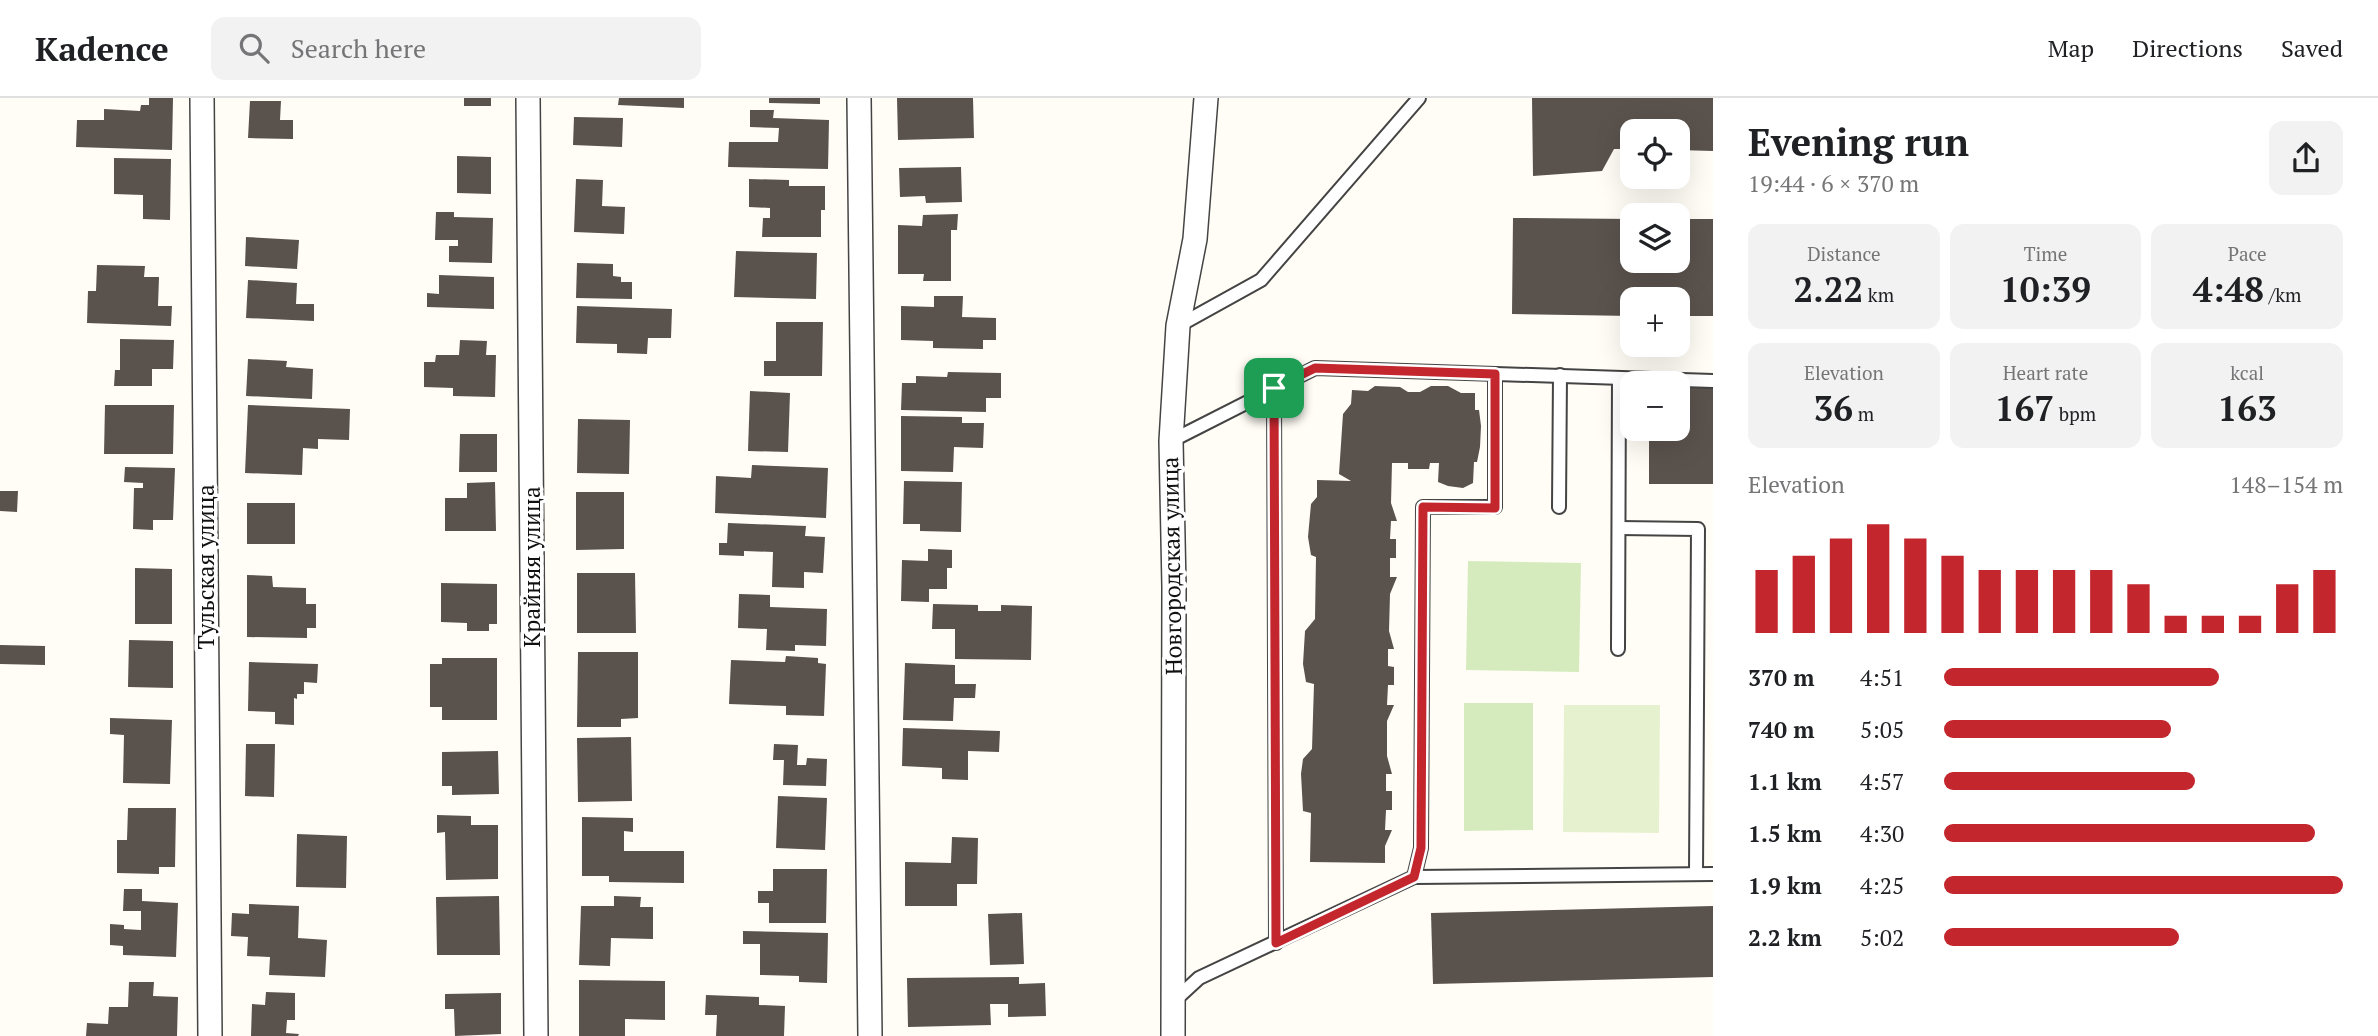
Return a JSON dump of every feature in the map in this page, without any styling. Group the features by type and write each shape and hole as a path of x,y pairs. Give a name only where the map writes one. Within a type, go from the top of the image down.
{"street":[{"name":"Тульская улица","path":"202,98 210,1036"},
{"name":"Крайняя улица","path":"528,98 536,1036"},
{"path":"859,98 870,1036"},
{"name":"Новгородская улица","path":"1173,1036 1174,587 1171,440 1178,326 1195,239 1206,98"}],"lane":[{"path":"1178,326 1261,280 1419,98"},
{"path":"1171,440 1315,368 1713,381"},
{"path":"1414,877 1421,848 1423,507 1495,508 1495,374"},
{"path":"1559,507 1560,375"},
{"path":"1618,649 1619,378"},
{"path":"1274,388 1276,943"},
{"path":"1619,528 1698,529 1696,874"},
{"path":"1174,1001 1199,978 1414,877 1713,874"}],"green space":[{"path":"1468,561 1581,563 1579,672 1466,670"},
{"path":"1464,703 1533,703 1533,830 1464,831"},
{"path":"1564,705 1660,705 1659,833 1563,832"}],"building":[{"path":"149,98 173,98 172,150 76,147 77,120 104,120 104,109 140,111 141,105 149,105"},
{"path":"464,98 491,98 491,106 464,106"},
{"path":"619,98 684,98 684,108 618,105"},
{"path":"769,98 820,98 820,104 769,103"},
{"path":"897,98 973,98 974,138 898,140"},
{"path":"1532,98 1713,98 1713,151 1690,150 1690,119 1620,119 1620,149 1614,149 1602,171 1533,176"},
{"path":"250,101 281,101 280,120 293,120 293,139 248,138"},
{"path":"750,110 774,110 773,118 829,120 828,169 728,167 729,142 778,142 779,128 750,127"},
{"path":"574,117 623,118 622,147 573,145"},
{"path":"457,156 491,157 491,194 457,193"},
{"path":"114,158 171,159 170,220 143,219 143,195 114,194"},
{"path":"961,167 962,202 926,203 925,196 900,197 899,168"},
{"path":"576,179 603,180 602,206 625,207 624,234 574,232"},
{"path":"749,179 789,180 789,186 825,186 825,210 821,210 821,237 762,237 763,218 770,218 770,208 749,207"},
{"path":"436,212 454,212 454,217 493,218 492,263 449,262 449,246 458,246 458,240 435,240"},
{"path":"958,214 957,230 951,230 951,281 923,281 924,274 898,274 898,225 922,226 923,215"},
{"path":"1513,218 1620,219 1620,273 1690,273 1690,219 1713,219 1713,316 1690,316 1690,287 1620,287 1620,316 1512,314"},
{"path":"246,237 299,240 297,269 245,266"},
{"path":"736,251 817,253 816,299 734,297"},
{"path":"577,263 613,264 613,276 621,277 621,282 632,282 632,299 576,298"},
{"path":"97,265 145,266 144,277 159,277 158,306 172,306 171,326 87,323 88,291 96,291"},
{"path":"439,275 494,277 494,309 427,307 427,293 439,294"},
{"path":"248,280 297,283 296,304 314,304 314,321 246,318"},
{"path":"934,296 963,296 962,317 996,318 996,340 983,340 983,349 933,348 933,341 901,340 901,306 934,307"},
{"path":"577,306 672,309 671,338 648,338 647,354 617,353 617,344 576,343"},
{"path":"776,322 823,322 822,376 764,376 764,361 776,361"},
{"path":"120,339 174,340 173,369 152,369 152,386 114,386 115,370 120,370"},
{"path":"460,340 487,341 486,355 496,355 495,397 453,396 453,388 424,387 424,362 435,362 436,355 459,355"},
{"path":"248,359 287,361 286,367 313,369 312,399 246,396"},
{"path":"948,372 1001,373 1001,398 986,398 986,412 901,410 902,383 916,383 916,376 947,377"},
{"path":"1375,386 1400,387 1408,392 1420,392 1431,386 1448,386 1461,393 1475,393 1475,410 1479,410 1481,426 1480,447 1477,462 1474,462 1473,483 1463,488 1438,482 1439,463 1430,463 1429,469 1408,469 1408,463 1392,463 1391,503 1397,521 1391,521 1390,539 1396,539 1396,558 1390,558 1390,577 1397,577 1390,594 1389,631 1394,649 1388,649 1388,666 1394,667 1394,685 1388,685 1387,705 1394,705 1387,721 1387,756 1392,774 1386,774 1386,791 1392,791 1392,810 1386,810 1385,830 1392,830 1385,846 1385,863 1310,862 1311,813 1303,811 1301,774 1303,759 1312,749 1314,684 1306,682 1303,664 1305,631 1315,619 1316,557 1311,555 1308,537 1311,504 1317,497 1317,480 1351,481 1339,474 1343,414 1351,404 1352,390 1368,391"},
{"path":"1690,386 1713,386 1713,484 1649,484 1649,441 1690,441"},
{"path":"750,391 790,393 788,452 748,451"},
{"path":"105,405 174,405 173,454 104,454"},
{"path":"248,405 350,409 349,440 318,439 318,449 303,448 302,475 245,473"},
{"path":"901,416 962,417 962,423 984,423 983,448 954,447 953,472 901,471"},
{"path":"578,419 630,420 629,474 577,473"},
{"path":"460,434 497,434 497,472 459,472"},
{"path":"752,465 828,468 826,518 715,513 716,476 751,478"},
{"path":"125,467 175,468 173,520 153,520 153,530 133,529 134,488 143,488 143,483 124,482"},
{"path":"904,481 962,482 961,532 920,531 920,524 903,524"},
{"path":"495,482 496,531 445,531 445,498 467,498 467,483"},
{"path":"0,491 18,491 17,512 0,511"},
{"path":"576,492 624,492 624,549 576,550"},
{"path":"247,503 295,503 295,544 247,544"},
{"path":"728,523 806,526 805,536 825,537 823,573 804,572 804,588 772,587 773,552 744,551 744,556 719,555 719,543 727,543"},
{"path":"928,549 952,550 952,568 947,568 947,589 929,589 929,602 901,601 902,560 928,561"},
{"path":"135,568 172,569 172,624 135,624"},
{"path":"577,573 635,573 636,633 577,633"},
{"path":"247,575 272,576 273,587 306,588 306,604 316,604 316,628 307,628 307,638 247,637"},
{"path":"441,583 497,584 497,624 489,624 489,631 467,631 467,623 441,622"},
{"path":"739,594 770,595 770,607 827,609 826,646 795,645 795,651 766,650 767,629 738,628"},
{"path":"933,604 978,605 978,611 1001,611 1001,605 1032,606 1031,660 955,659 955,629 932,629"},
{"path":"129,640 173,641 173,688 128,687"},
{"path":"0,645 45,646 45,665 0,664"},
{"path":"578,652 638,652 638,718 621,719 621,727 577,727"},
{"path":"786,656 818,658 818,663 826,664 824,716 786,715 786,706 729,704 731,660 785,662"},
{"path":"442,658 497,658 497,720 442,720 442,707 430,707 430,664 442,664"},
{"path":"249,662 318,664 317,683 304,682 304,694 297,694 297,699 294,698 294,725 275,724 275,712 248,711"},
{"path":"905,663 955,665 955,684 976,684 975,698 954,698 953,721 903,720"},
{"path":"110,718 172,720 170,784 123,783 124,735 110,734"},
{"path":"903,728 1000,731 999,752 968,751 968,780 942,779 942,768 902,766"},
{"path":"631,737 632,801 578,802 577,738"},
{"path":"246,744 275,744 274,797 245,796"},
{"path":"774,744 798,745 797,765 806,765 807,758 827,759 826,786 783,785 784,760 773,760"},
{"path":"498,751 499,794 452,795 452,786 442,786 442,752"},
{"path":"778,796 827,798 825,850 776,848"},
{"path":"128,808 176,808 175,867 159,867 159,874 117,873 117,840 127,840"},
{"path":"437,815 471,816 471,825 498,825 498,879 446,880 445,832 437,833"},
{"path":"582,817 633,818 633,832 624,831 624,851 684,851 684,883 609,882 609,876 582,876"},
{"path":"297,834 347,836 346,888 296,887"},
{"path":"952,837 978,838 977,884 957,884 957,906 905,906 905,862 951,863"},
{"path":"773,869 827,869 826,923 769,923 769,903 758,903 758,891 773,891"},
{"path":"124,889 142,889 142,901 178,903 176,957 123,955 123,946 110,945 110,924 124,925 124,929 141,930 141,911 123,911"},
{"path":"499,896 500,955 437,955 436,897"},
{"path":"614,896 641,897 640,907 653,907 653,939 611,938 610,966 579,965 581,906 614,906"},
{"path":"249,904 299,906 298,938 327,940 325,977 269,975 270,957 247,956 248,937 231,936 232,913 249,914"},
{"path":"1713,906 1713,977 1433,984 1431,913"},
{"path":"1022,913 1024,964 990,965 988,914"},
{"path":"743,931 828,933 827,983 799,982 799,976 760,975 760,944 743,944"},
{"path":"1019,977 1019,984 1045,983 1046,1016 1008,1017 1008,1004 990,1004 991,1025 908,1027 907,978"},
{"path":"579,980 665,981 665,1020 625,1019 625,1036 579,1036"},
{"path":"129,982 154,982 153,996 178,997 177,1036 86,1036 87,1023 108,1024 109,1007 128,1007"},
{"path":"266,992 295,993 295,1020 287,1020 286,1033 299,1034 298,1036 251,1036 252,1004 265,1005"},
{"path":"501,993 501,1034 455,1036 454,1009 445,1009 445,994"},
{"path":"706,995 759,997 759,1005 785,1006 784,1036 716,1036 717,1015 705,1015"}],"route":[{"path":"1315,368 1495,374 1495,508 1423,507 1421,848 1414,877 1276,943 1275,851 1274,388 1315,368"}]}
